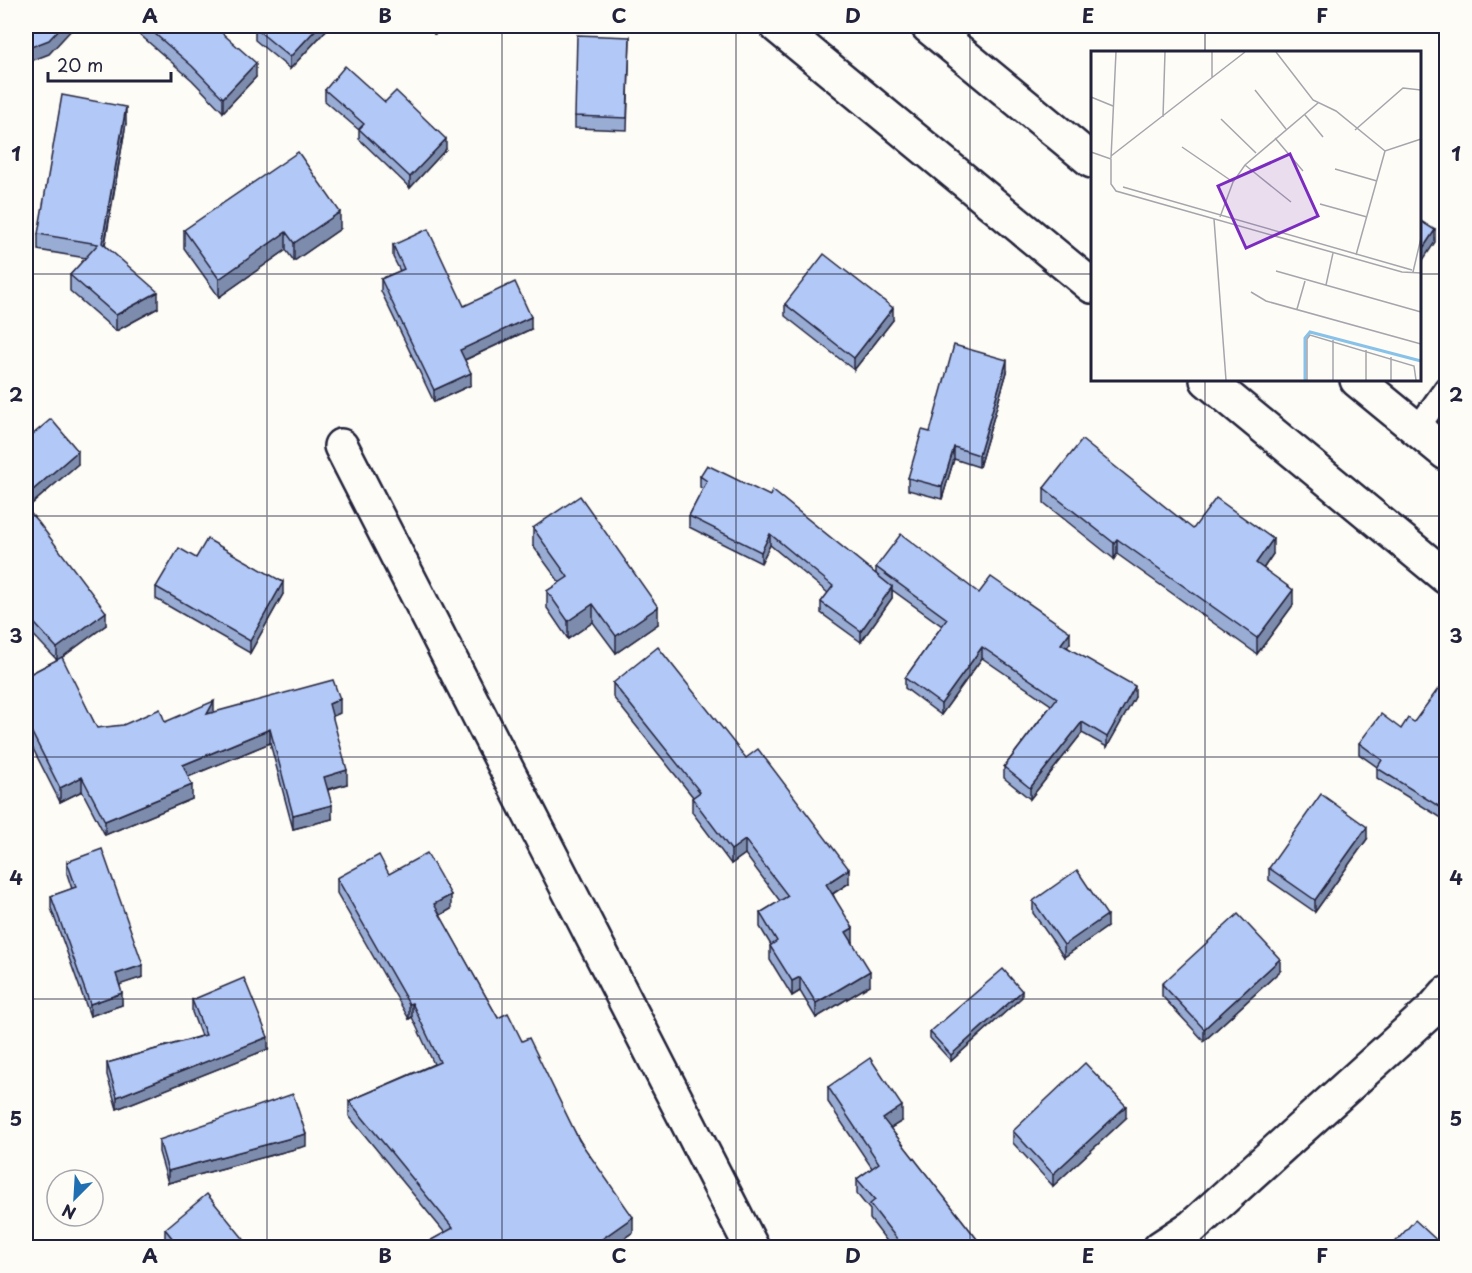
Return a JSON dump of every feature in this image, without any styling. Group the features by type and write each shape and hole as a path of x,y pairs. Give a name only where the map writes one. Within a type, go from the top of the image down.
{"street":[{"path":"777,26 1091,284"},
{"path":"928,26 1091,160"},
{"path":"1208,381 1446,577"},
{"path":"1358,381 1446,453"},
{"path":"341,446 753,1248"},
{"path":"1160,1248 1198,1237 1446,994"}],"lane":[{"path":"1417,429 1446,388"}],"building":[{"path":"26,26 62,26 49,40 26,49"},
{"path":"146,26 214,26 256,63 223,98 192,66"},
{"path":"257,26 319,26 290,57 255,28"},
{"path":"577,35 630,37 627,118 575,116"},
{"path":"345,66 385,102 396,91 446,139 410,177 359,129 364,124 325,90"},
{"path":"62,95 126,107 102,243 158,292 116,315 70,275 98,244 38,234"},
{"path":"298,152 340,212 294,243 286,232 219,279 184,230"},
{"path":"1421,221 1435,230 1421,251"},
{"path":"428,229 464,306 515,282 531,317 460,350 471,373 434,390 381,279 404,269 393,245"},
{"path":"824,254 893,308 854,358 785,304"},
{"path":"954,345 1007,360 979,455 954,447 942,487 908,478 922,430 930,432"},
{"path":"51,419 78,451 26,496 26,440"},
{"path":"1082,440 1193,529 1216,498 1273,539 1256,563 1293,590 1257,638 1117,539 1114,543 1044,488"},
{"path":"707,465 770,496 772,490 892,587 861,631 821,602 833,586 770,534 761,552 689,516 707,481 700,476"},
{"path":"580,496 658,607 616,636 593,604 568,621 547,591 568,577 533,528"},
{"path":"26,508 106,612 57,648 26,614"},
{"path":"901,534 979,593 991,577 1070,632 1061,644 1135,686 1107,737 1082,722 1030,788 1004,767 1057,698 982,647 941,704 905,678 947,619 876,567"},
{"path":"207,539 283,582 250,641 156,587 179,548 196,558"},
{"path":"658,647 746,758 758,749 849,869 826,884 853,928 846,932 870,971 816,1003 800,977 792,981 770,946 777,941 760,913 788,896 745,840 731,850 692,798 700,792 613,683"},
{"path":"62,657 97,728 123,725 160,709 165,722 214,701 207,714 333,680 340,699 329,704 347,770 324,777 332,805 293,815 270,729 183,765 192,785 105,821 82,777 60,788 26,721 26,676"},
{"path":"1438,689 1446,695 1446,804 1443,809 1377,768 1382,760 1359,743 1381,714 1401,729 1408,718 1414,722"},
{"path":"1321,794 1367,827 1315,900 1269,868"},
{"path":"102,849 143,965 116,974 122,993 90,1004 51,896 76,887 67,862"},
{"path":"427,853 451,895 434,904 498,1018 508,1013 522,1041 529,1038 579,1140 633,1217 589,1248 417,1248 453,1228 349,1101 440,1062 412,1003 409,1004 337,878 379,855 389,874"},
{"path":"1077,870 1107,915 1064,945 1033,901"},
{"path":"1238,914 1280,959 1204,1029 1162,984"},
{"path":"1003,969 1022,991 951,1055 930,1032"},
{"path":"244,978 268,1037 117,1097 107,1063 206,1035 192,1000"},
{"path":"870,1058 902,1106 883,1119 984,1248 904,1248 870,1204 875,1200 857,1179 879,1163 828,1087"},
{"path":"1085,1063 1126,1106 1053,1174 1013,1131"},
{"path":"293,1094 306,1134 168,1171 159,1140"},
{"path":"207,1194 251,1248 173,1248 177,1244 165,1229"},
{"path":"1415,1220 1445,1248 1390,1248"}]}
